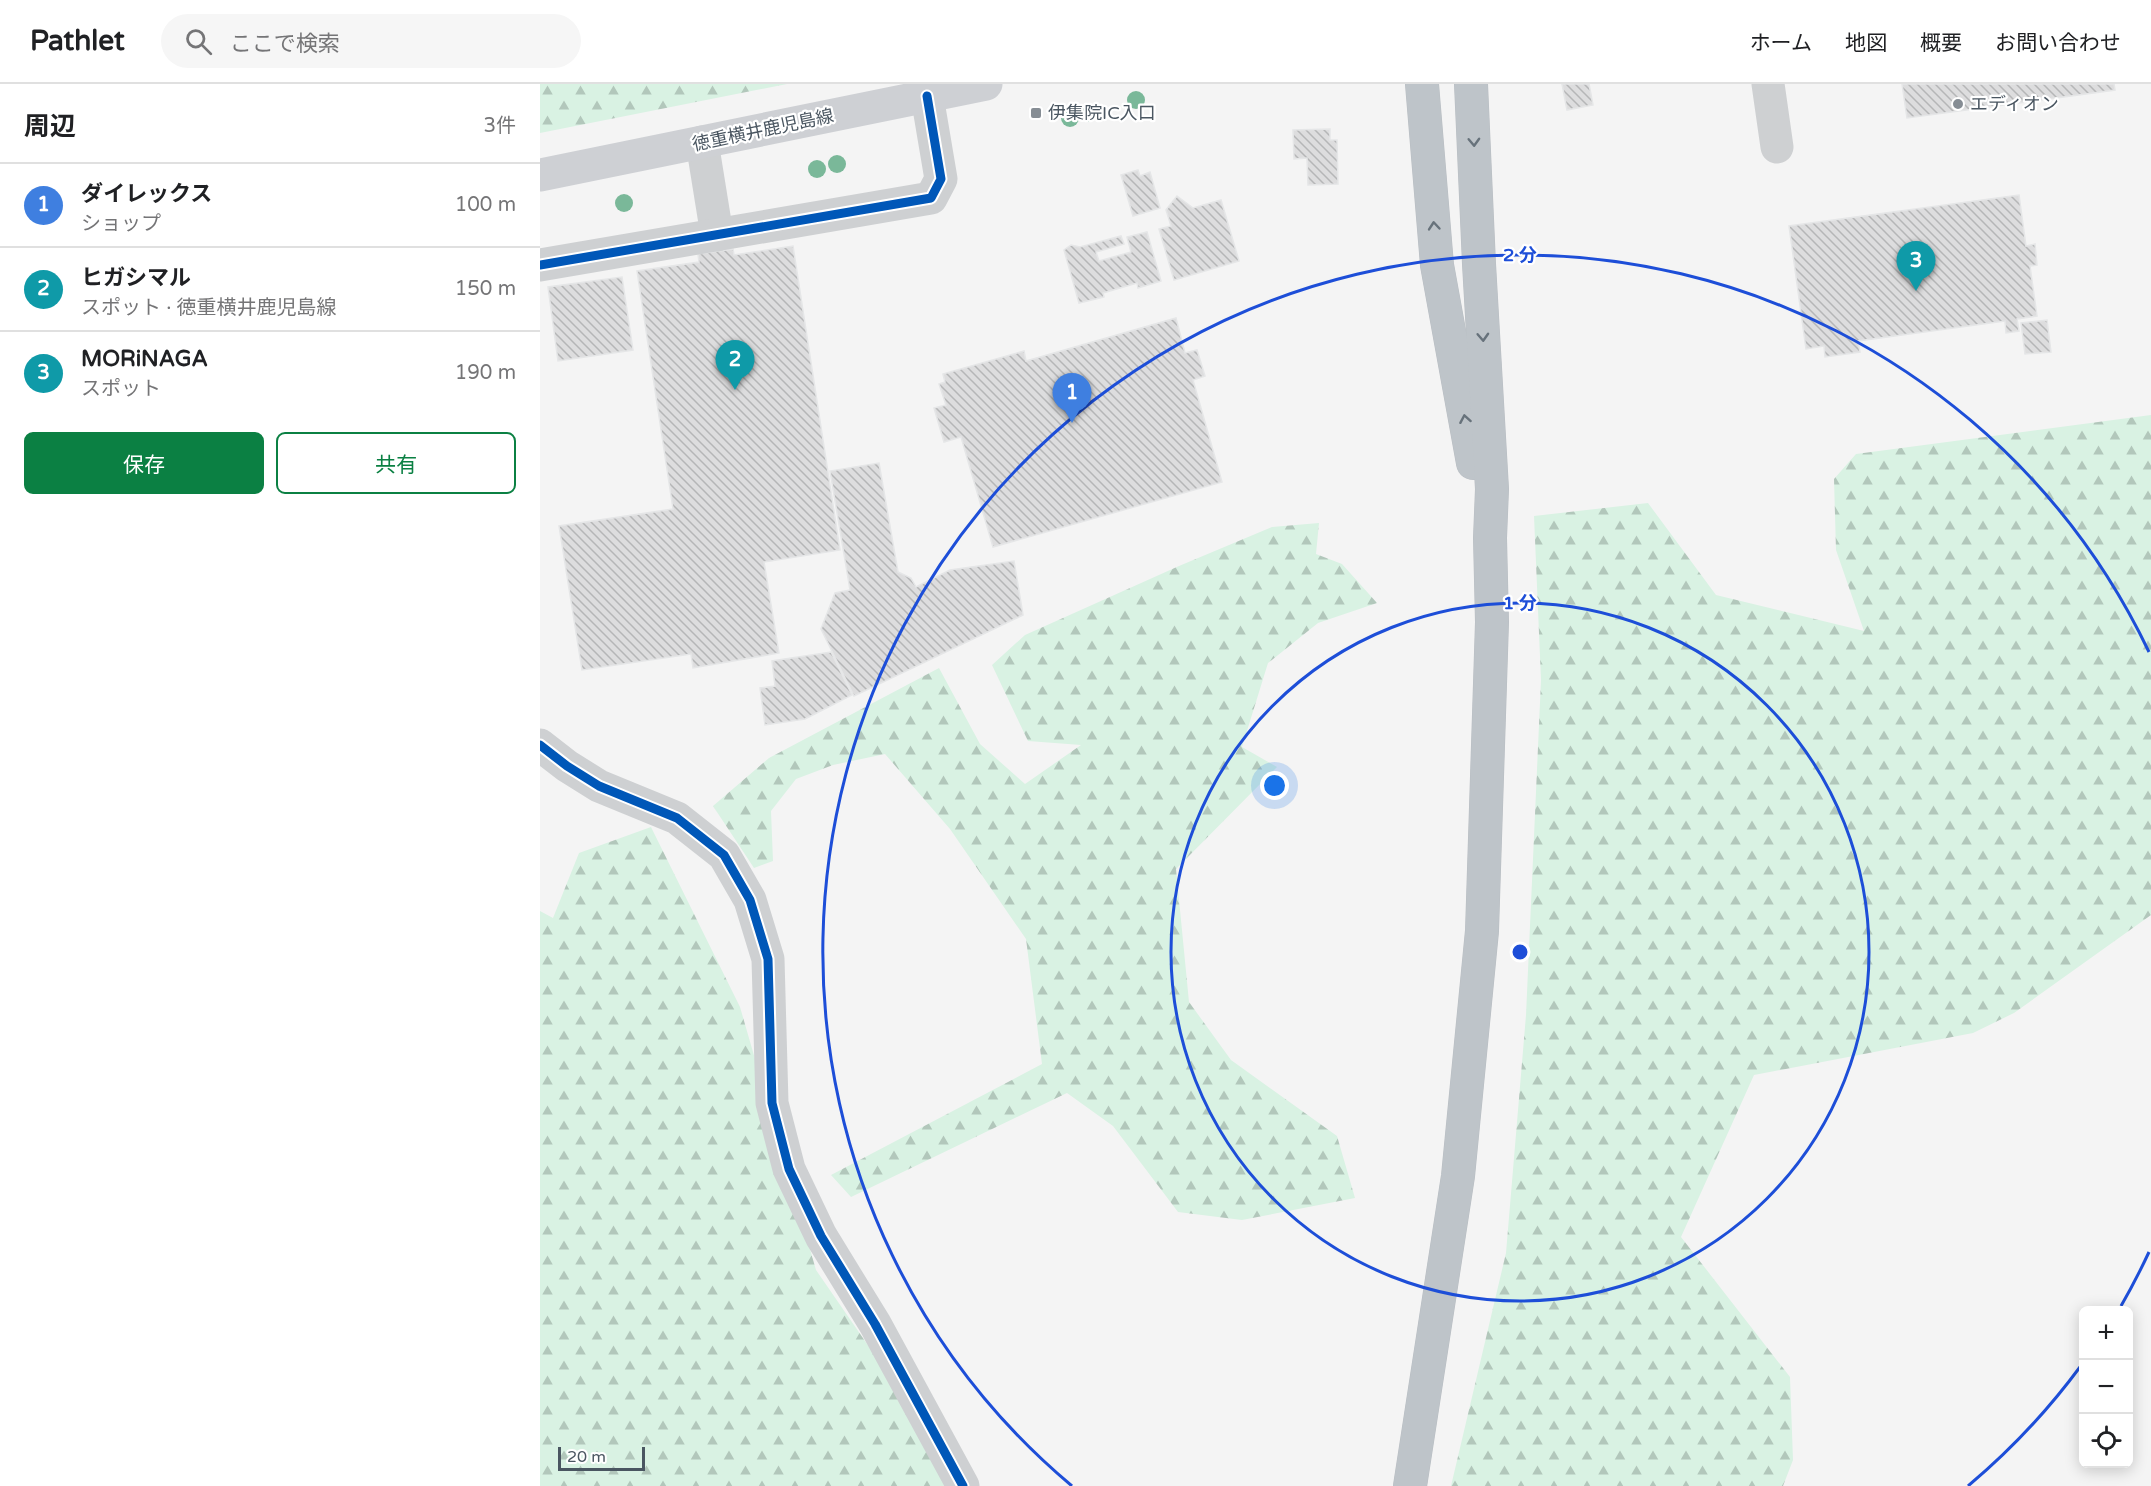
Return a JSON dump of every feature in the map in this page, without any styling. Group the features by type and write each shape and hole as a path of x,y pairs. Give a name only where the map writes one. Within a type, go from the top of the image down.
{"highway":[{"path":"1422,84 1437,265 1478,489 1490,538"},
{"path":"1410,1486 1458,1176 1482,931 1492,622 1490,538 1492,489 1479,264 1472,84"},
{"path":"1394,1486 1425,1389"}],"main road":[{"name":"徳重横井鹿児島線","path":"540,176 986,84"}],"street":[{"path":"1768,84 1777,147"},
{"path":"540,265 931,198 941,179 927,96"},
{"path":"702,142 717,235"},
{"path":"540,746 599,786 677,818 724,855 750,900 768,959 772,1103 789,1169 821,1236 875,1324 963,1486"}],"green space":[{"path":"540,84 787,84 540,133"},
{"path":"2151,415 2151,915 2014,1013 1973,1033 1754,1075 1681,1237 1790,1377 1793,1460 1783,1486 1451,1486 1506,1253 1526,1015 1541,680 1534,516 1648,503 1716,595 1864,631 1836,550 1834,479 1856,454"},
{"path":"1319,523 1316,554 1342,564 1377,603 1318,623 1268,663 1242,747 1277,767 1176,869 1189,1002 1231,1060 1337,1136 1355,1198 1242,1220 1178,1212 1113,1126 1067,1093 851,1197 831,1175 1042,1064 1026,939 950,829 885,754 833,765 796,779 771,811 773,861 754,868 713,806 769,758 939,668 980,744 1025,784 1081,745 1028,741 992,665 1025,635 1272,527"},
{"path":"651,827 740,1007 816,1270 965,1486 540,1486 540,911 553,918 579,853"}],"building":[{"path":"1562,84 1589,84 1593,105 1567,110"},
{"name":"エディオン","path":"1902,84 2114,84 2115,90 1907,118"},
{"path":"1330,129 1330,140 1337,140 1338,184 1308,185 1307,158 1294,159 1293,130"},
{"path":"1138,170 1140,176 1150,172 1160,208 1133,216 1121,175"},
{"path":"2019,195 2026,246 2035,244 2037,265 2030,266 2037,316 2017,319 2019,331 2006,333 2005,321 1858,341 1860,352 1825,357 1824,346 1806,349 1789,226"},
{"path":"1177,196 1193,208 1221,200 1239,261 1174,280 1159,229 1171,226 1166,210"},
{"path":"1147,232 1161,281 1138,288 1137,283 1103,293 1104,297 1079,303 1064,250 1071,245 1080,247 1121,236 1124,244 1096,252 1099,261 1131,252 1127,237"},
{"path":"793,246 840,550 764,562 779,653 693,668 691,654 582,670 559,526 673,509 637,271 699,262 698,254 733,249 734,255"},
{"path":"622,277 633,350 558,361 548,287"},
{"path":"1176,318 1185,353 1197,350 1205,376 1193,380 1222,482 993,547 961,437 944,442 934,408 946,405 939,384 945,382 943,374 1024,351 1026,361"},
{"path":"2047,320 2051,352 2025,354 2021,323"},
{"path":"879,463 898,572 911,578 916,587 950,570 1014,561 1023,615 854,696 821,629 835,593 850,590 830,471"},
{"path":"831,652 852,695 805,719 765,725 760,688 775,686 772,661"}],"cycle path":[{"path":"540,265 931,198 941,179 927,96"},
{"path":"540,745 567,766 599,786 677,818 724,855 750,900 768,959 772,1103 789,1169 821,1236 875,1324 963,1486"}],"place":[{"name":"エディオン","path":"1958,104"},
{"name":"伊集院IC入口","path":"1036,113"},
{"name":"MORiNAGA","path":"1916,291"},
{"name":"ヒガシマル","path":"735,390"},
{"name":"ダイレックス","path":"1072,423"}]}
